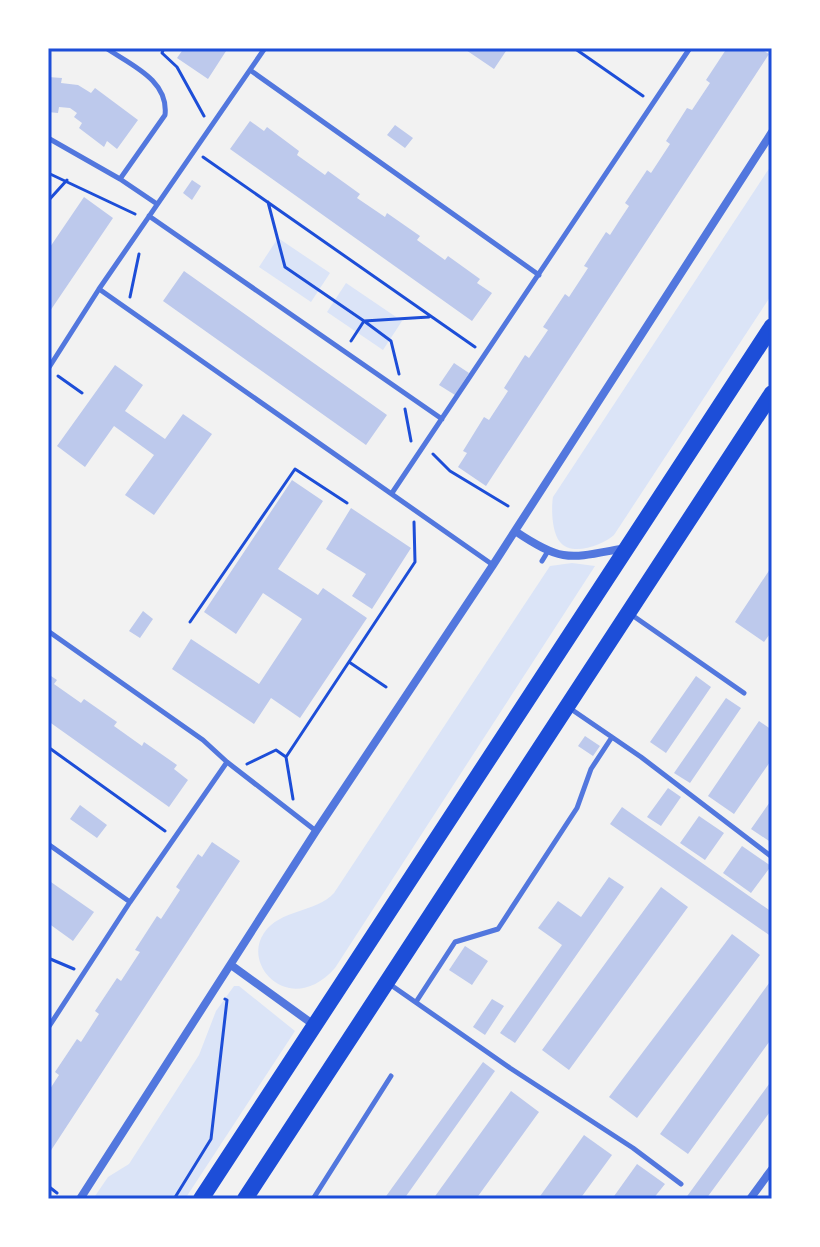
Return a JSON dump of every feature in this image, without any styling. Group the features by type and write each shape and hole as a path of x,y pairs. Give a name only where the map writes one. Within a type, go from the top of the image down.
{"main road":[{"path":"201,1199 772,326"},
{"path":"245,1199 771,397"}],"street":[{"path":"80,1199 772,132"},
{"path":"515,531 562,556 576,557 627,547"},
{"path":"231,965 314,1026"},
{"path":"750,1199 772,1169"}],"lane":[{"path":"106,48 154,81 162,90 166,102 165,115 120,179"},
{"path":"48,369 99,289 265,48"},
{"path":"392,493 690,48"},
{"path":"250,70 539,276"},
{"path":"48,138 157,204"},
{"path":"149,216 442,419"},
{"path":"99,289 493,565"},
{"path":"542,561 548,551"},
{"path":"628,613 744,693"},
{"path":"48,631 203,740 316,831"},
{"path":"567,707 772,857"},
{"path":"416,1002 455,942 498,929 577,808 591,769 612,737"},
{"path":"48,1028 227,762"},
{"path":"48,844 130,902"},
{"path":"387,982 522,1077 633,1148 681,1184"},
{"path":"313,1199 391,1076"}],"path":[{"path":"164,48 162,53 177,67 210,126"},
{"path":"574,48 654,103"},
{"path":"193,150 486,355"},
{"path":"48,173 123,206 140,218 149,216"},
{"path":"48,201 67,180"},
{"path":"268,202 285,267 391,341 414,461"},
{"path":"128,309 139,252"},
{"path":"364,321 431,317"},
{"path":"345,350 364,321"},
{"path":"48,369 82,393"},
{"path":"424,445 450,471 508,506"},
{"path":"190,622 295,469 347,503"},
{"path":"300,817 293,799 286,757 415,562 414,509"},
{"path":"349,662 386,687"},
{"path":"48,747 174,838"},
{"path":"236,769 276,750 286,757"},
{"path":"48,958 85,974"},
{"path":"174,1199 211,1139 227,1000 213,991"},
{"path":"48,1186 57,1193"}],"shaded area":[{"path":"772,164 772,294 614,535 587,548 565,546 557,538 554,527 553,497"},
{"path":"278,238 330,273 311,302 259,267"},
{"path":"346,283 402,321 383,350 327,312"},
{"path":"572,563 595,566 335,968 318,982 302,988 287,988 274,982 259,959 259,946 264,933 279,919 318,904 334,893 550,566"},
{"path":"234,986 239,986 295,1031 185,1199 93,1199 108,1177 129,1164 199,1055 216,1011"}],"building":[{"path":"184,48 228,48 208,79 177,58"},
{"path":"463,48 508,48 494,69"},
{"path":"727,48 759,48 769,54 486,486 458,467 467,453 463,451 484,417 489,420 508,391 504,388 525,355 529,358 548,330 543,327 565,294 569,297 606,232 610,235 629,206 625,203 647,170 651,173 670,144 666,141 687,108 692,110 710,83 706,80"},
{"path":"48,77 62,78 61,83 78,85 91,93 95,88 138,120 117,149 107,141 104,147 79,128 82,123 74,117 77,113 70,108 59,107 58,113 48,112"},
{"path":"250,121 264,131 267,127 299,151 297,155 325,175 328,171 360,194 357,198 385,217 387,213 420,236 417,240 445,260 448,256 480,279 477,283 492,293 472,321 230,149"},
{"path":"395,125 413,138 405,148 387,135"},
{"path":"192,180 201,186 192,200 183,193"},
{"path":"84,197 113,218 48,314 48,250"},
{"path":"184,271 387,415 366,445 163,301"},
{"path":"454,363 469,373 455,395 439,385"},
{"path":"115,365 143,385 125,411 165,439 183,414 212,434 154,515 125,495 154,455 114,426 85,467 57,446"},
{"path":"292,480 323,501 278,569 318,595 323,588 367,618 300,718 271,698 254,724 172,669 191,639 259,684 302,619 263,593 236,634 204,612"},
{"path":"351,508 411,548 372,609 352,596 366,574 326,549"},
{"path":"772,566 772,631 764,642 735,622"},
{"path":"143,611 153,619 140,638 129,631"},
{"path":"48,674 57,680 54,684 81,703 84,699 117,722 114,726 142,746 144,742 177,765 174,769 188,780 169,807 48,721"},
{"path":"696,676 711,687 666,753 650,742"},
{"path":"726,698 741,708 690,783 674,773"},
{"path":"759,721 772,730 772,759 734,814 708,796"},
{"path":"585,736 600,746 593,756 578,746"},
{"path":"668,788 681,797 661,826 647,817"},
{"path":"772,799 772,843 751,829"},
{"path":"80,805 107,825 97,838 70,819"},
{"path":"622,807 772,912 772,937 610,824"},
{"path":"699,816 724,833 705,860 680,843"},
{"path":"212,842 240,861 48,1155 48,1092 59,1075 55,1072 77,1039 81,1042 99,1014 95,1011 117,978 121,981 140,952 135,950 157,916 161,919 180,890 176,887 198,854 202,857"},
{"path":"742,846 771,866 751,893 723,873"},
{"path":"609,877 624,887 515,1043 500,1033 562,945 538,928 558,901 581,917"},
{"path":"48,880 94,912 73,941 48,923"},
{"path":"661,887 688,907 569,1070 542,1050"},
{"path":"732,934 760,955 637,1118 609,1097"},
{"path":"465,946 488,961 472,985 449,970"},
{"path":"772,979 772,1038 688,1154 660,1134"},
{"path":"492,999 504,1006 485,1035 473,1027"},
{"path":"483,1062 495,1071 404,1199 384,1199"},
{"path":"772,1080 772,1109 706,1199 685,1199"},
{"path":"511,1091 539,1112 476,1199 433,1199"},
{"path":"584,1135 612,1155 580,1199 538,1199"},
{"path":"637,1164 665,1184 653,1199 612,1199"}]}
